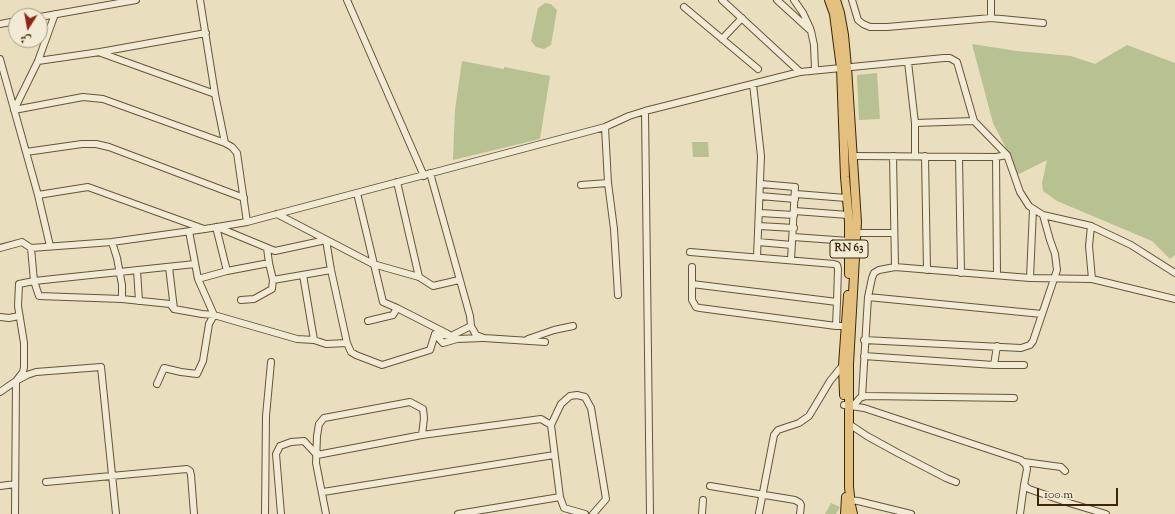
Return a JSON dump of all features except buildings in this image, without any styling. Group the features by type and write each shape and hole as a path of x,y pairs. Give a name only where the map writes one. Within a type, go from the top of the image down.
{"main road":[{"name":"RN 63","path":"829,0 834,14 844,68 846,198 849,241 848,500"},
{"path":"836,0 840,12 853,156 857,233"},
{"name":"RN 63","path":"853,514 848,500 849,406 844,364 857,233"},
{"path":"844,514 848,500"}],"street":[{"path":"48,15 136,0"},
{"path":"200,0 215,94 226,142"},
{"path":"347,0 427,174 470,316 471,326 476,335 484,338"},
{"path":"722,0 800,72"},
{"path":"777,0 811,31"},
{"path":"794,0 803,13 811,31 814,45 815,70"},
{"path":"852,0 858,20 870,27 887,27 991,18 1043,23"},
{"path":"991,0 991,18"},
{"path":"684,7 758,69"},
{"path":"14,110 38,61 55,14"},
{"path":"722,39 742,18"},
{"path":"38,61 100,52 206,33"},
{"path":"100,52 215,94"},
{"path":"0,248 22,242 31,248 112,242 247,222 605,127 629,116 645,111 800,72 944,58 954,60 958,66 974,121 1006,155 1025,202 1043,215 1091,226 1131,245 1175,273"},
{"path":"0,59 38,195 50,246"},
{"path":"908,62 915,123 915,156"},
{"path":"753,84 761,156 760,213 757,257"},
{"path":"14,110 83,98 103,99 226,142 237,153 247,222"},
{"path":"645,111 650,514"},
{"path":"915,123 974,121"},
{"path":"605,127 608,183 614,229 618,295"},
{"path":"26,152 82,144 96,144 109,147 244,198"},
{"path":"853,156 959,157 1006,155"},
{"path":"893,156 895,267"},
{"path":"925,156 927,270"},
{"path":"996,156 997,275"},
{"path":"959,157 961,273"},
{"path":"397,182 419,277"},
{"path":"581,185 608,183"},
{"path":"760,184 794,186 796,189 791,260"},
{"path":"38,195 88,187 205,229"},
{"path":"357,193 383,302 451,336"},
{"path":"760,196 846,198"},
{"path":"1030,278 1033,209"},
{"path":"760,213 848,216"},
{"path":"277,214 374,265 419,277 433,286 459,280"},
{"path":"864,340 1021,348 1030,345 1033,341 1057,270 1057,264 1043,215"},
{"path":"759,226 794,228"},
{"path":"1091,226 1089,246 1092,279"},
{"path":"216,227 275,251 326,240"},
{"path":"216,227 227,271"},
{"path":"189,231 198,279 214,315"},
{"path":"857,233 894,232"},
{"path":"793,237 849,241"},
{"path":"326,240 347,343 351,352 356,356 382,365 430,350 434,334"},
{"path":"112,242 120,272 122,299"},
{"path":"758,242 792,245"},
{"path":"31,248 34,281 39,296 122,299 170,304 174,309 214,315 297,339 314,340 326,344 347,343"},
{"path":"240,300 254,299 272,289 273,280 266,248"},
{"path":"690,252 836,265 838,269 836,326"},
{"path":"198,279 227,271 269,263"},
{"path":"15,514 16,381 23,372 24,367 24,343 19,316 19,284 34,281 195,264"},
{"path":"169,267 174,309"},
{"path":"692,267 692,300 696,306 700,308 836,326 848,326"},
{"path":"862,397 864,340 870,284 874,273 884,269 895,267 1030,278 1092,279 1175,299"},
{"path":"137,270 139,301"},
{"path":"273,280 331,270"},
{"path":"303,275 314,340"},
{"path":"692,284 837,302"},
{"path":"868,297 1042,314"},
{"path":"368,321 393,315 397,308"},
{"path":"158,384 164,368 197,374 202,361 209,324 214,315"},
{"path":"0,317 9,318 19,316"},
{"path":"434,334 451,336 471,326"},
{"path":"526,340 554,330 573,326"},
{"path":"434,334 443,343 457,339 484,338 545,342"},
{"path":"994,365 997,346"},
{"path":"864,356 994,365 1024,365"},
{"path":"265,514 266,416 271,362"},
{"path":"759,514 775,433 780,429 798,423 809,416 830,381 844,364"},
{"path":"0,392 16,381 36,372 101,367 116,514"},
{"path":"585,514 564,508 560,497 551,425 561,404 570,396 577,395 585,397 591,408 606,499 593,514"},
{"path":"849,406 862,397 1014,398"},
{"path":"326,514 323,492 316,463 319,424 324,418 410,402 423,410 424,418 422,436"},
{"path":"849,406 864,408 1024,462 1061,467 1065,470"},
{"path":"317,455 422,436 541,419 551,425"},
{"path":"849,424 903,456 956,482"},
{"path":"281,514 276,454 280,446 291,442 304,441 317,455"},
{"path":"323,492 554,455"},
{"path":"1020,514 1027,469 1024,462"},
{"path":"46,482 187,470 190,471 191,475 194,514"},
{"path":"0,486 15,484"},
{"path":"1024,484 1036,492 1106,514"},
{"path":"710,486 798,501 801,505 800,514"},
{"path":"458,514 560,497"},
{"path":"702,514 704,500"},
{"path":"848,500 911,514"}],"green space":[{"path":"545,3 551,4 557,10 551,45 544,49 536,47 531,41 538,8"},
{"path":"972,44 1017,51 1071,56 1095,64 1127,45 1175,63 1175,255 1170,259 1152,241 1057,201 1043,191 1042,183 1047,160 1017,175 1007,150 993,123"},
{"path":"462,61 550,76 540,139 453,160 455,110"},
{"path":"877,73 880,119 859,120 857,75"},
{"path":"692,142 708,142 709,157 693,157"},
{"path":"831,503 840,507 836,514 825,514"}]}
